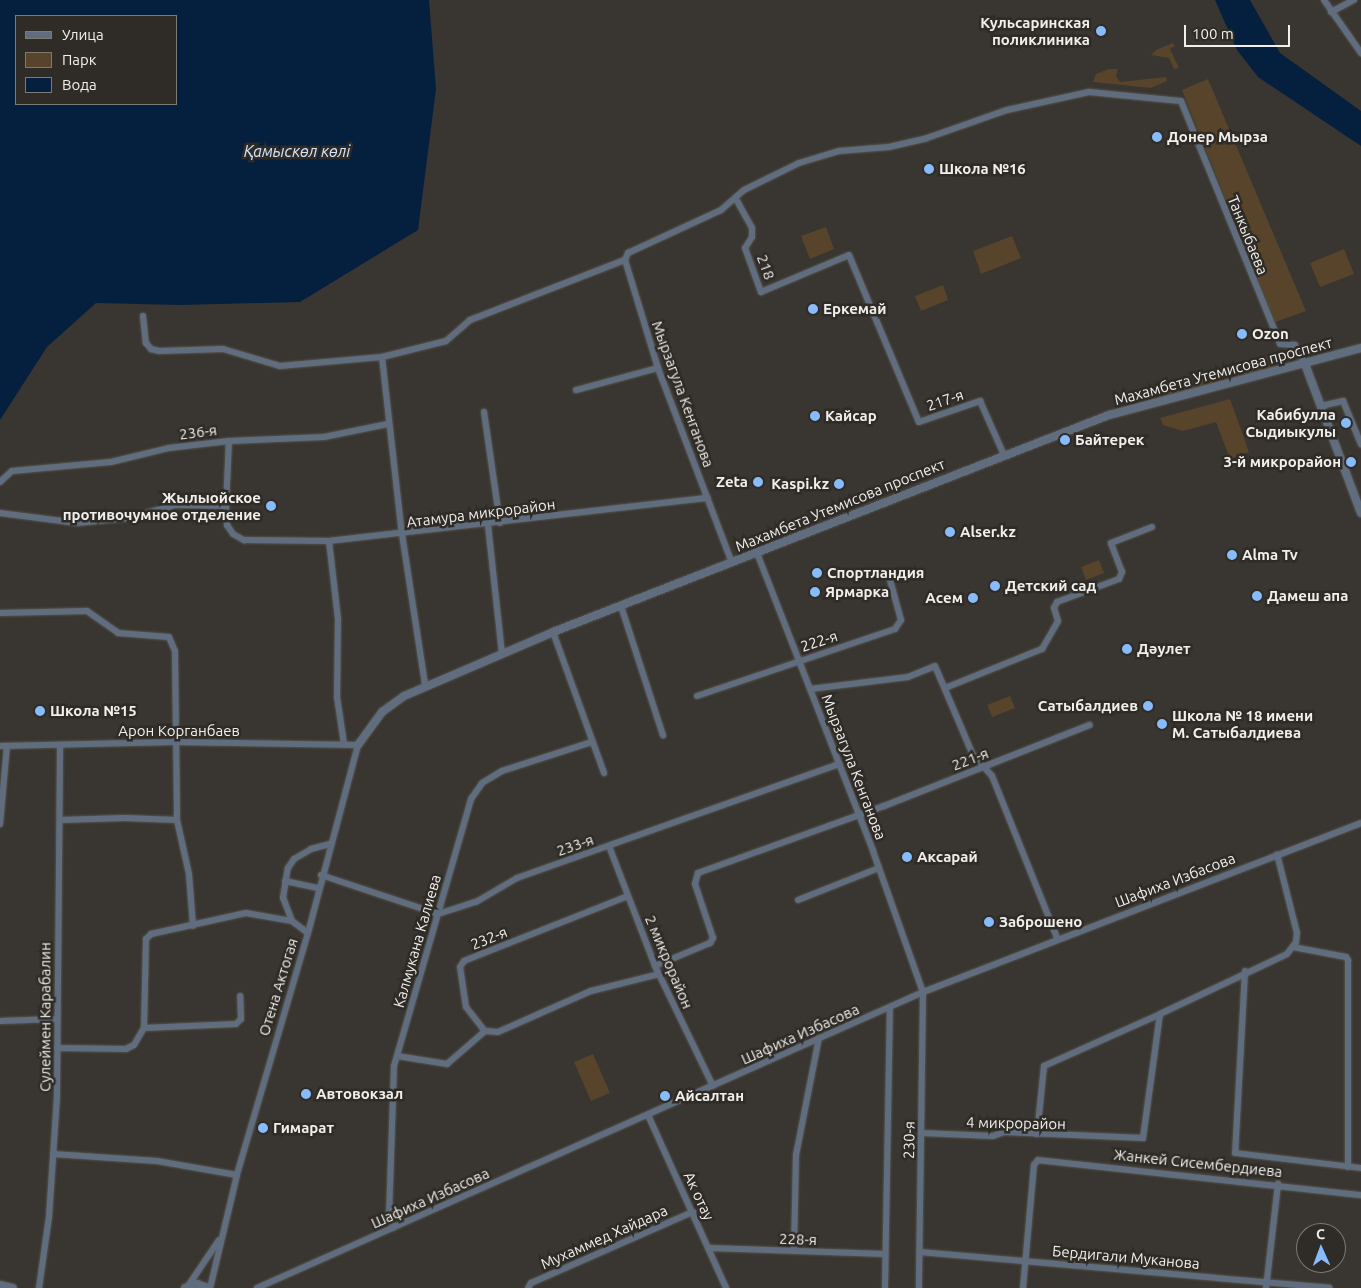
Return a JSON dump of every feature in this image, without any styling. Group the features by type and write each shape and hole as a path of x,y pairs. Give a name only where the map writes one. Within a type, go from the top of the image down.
{"street":[{"path":"1324,0 1361,53"},
{"path":"1331,12 1354,0"},
{"name":"Танкыбаева","path":"736,198 769,176 839,151 889,147 917,140 1007,110 1089,92 1181,101 1280,344 1295,345 1305,364"},
{"path":"143,316 146,343 151,349 159,351 224,349 280,366 382,357 446,341 470,320 625,260 628,253 721,210 736,198"},
{"name":"218","path":"736,198 752,228 752,237 745,248 761,292 849,255 919,422"},
{"name":"Мырзагула Кенганова","path":"625,260 658,368 732,563"},
{"name":"Махамбета Утемисова проспект","path":"358,745 382,712 426,685 553,632 1109,415 1361,348"},
{"path":"382,357 388,424 402,534 426,685"},
{"path":"1305,364 1361,513"},
{"path":"576,390 658,368"},
{"name":"217-я","path":"919,422 980,401 1004,455"},
{"path":"1321,406 1343,401 1361,444"},
{"path":"484,412 500,523"},
{"name":"236-я","path":"0,482 12,471 111,462 169,448 229,441 324,437 388,424"},
{"path":"0,513 77,524 128,518 176,506 226,506 229,441"},
{"name":"Атамура микрорайон","path":"226,506 227,525 233,534 244,540 329,541 488,525 708,498"},
{"path":"488,525 502,653"},
{"path":"945,688 1042,649 1058,621 1054,608 1057,602 1118,579 1122,572 1111,543 1152,526"},
{"path":"329,541 338,618 337,697 344,744"},
{"name":"Мырзагула Кенганова","path":"758,553 879,868 923,992"},
{"name":"222-я","path":"697,696 900,625 889,576"},
{"path":"621,606 663,735"},
{"path":"0,613 87,612 118,633 169,637 175,651 174,742 177,820 189,874 193,926"},
{"path":"553,632 604,773"},
{"path":"810,690 908,677 935,666 973,755 985,766 1057,938"},
{"name":"221-я","path":"858,815 1090,725"},
{"name":"Арон Корганбаев","path":"4,746 174,742 358,745"},
{"name":"Калмукана Калиева","path":"393,1228 389,1217 392,1079 471,799 482,783 502,771 592,742"},
{"name":"Сулеймен Карабалин","path":"39,1288 53,1154 57,1048 60,745"},
{"name":"Отена Актогая","path":"209,1288 237,1175 308,933 321,875 358,745"},
{"path":"0,824 4,746"},
{"name":"233-я","path":"438,914 476,902 517,878 839,764"},
{"path":"655,966 710,943 713,938 695,884 698,873 858,815"},
{"path":"60,820 125,818 177,820"},
{"name":"Шафиха Избасова","path":"257,1288 923,992 1057,938 1361,823"},
{"path":"308,933 292,921 285,908 285,881 288,868 294,859 330,844"},
{"name":"2 микрорайон","path":"609,846 655,966 712,1086"},
{"path":"1037,1134 1044,1066 1160,1014 1245,971 1287,954 1293,947 1298,933 1277,854"},
{"path":"798,900 879,868"},
{"path":"321,875 438,914"},
{"path":"285,881 318,888"},
{"name":"232-я","path":"485,1031 466,1006 461,964 628,896"},
{"path":"57,1048 126,1050 134,1045 144,1028 146,938 151,934 193,926 225,915 246,913 292,921"},
{"path":"1293,947 1346,957 1348,960 1348,1167"},
{"path":"1245,971 1235,1154 1361,1168"},
{"path":"397,1056 447,1064 485,1031 498,1032 591,991 659,974"},
{"name":"230-я","path":"919,1288 923,992"},
{"path":"144,1028 236,1024 241,1019 240,996"},
{"name":"230-я","path":"885,1288 890,1008"},
{"name":"4 микрорайон","path":"922,1133 993,1136 1004,1132 1139,1140 1144,1134 1160,1014"},
{"path":"0,1021 56,1019"},
{"path":"794,1251 796,1156 819,1038"},
{"name":"Ак отау","path":"648,1115 710,1248 726,1288"},
{"path":"53,1154 157,1161 237,1175"},
{"name":"Жанкей Сисембердиева","path":"1026,1261 1034,1165 1038,1160 1048,1159 1361,1195"},
{"path":"1266,1285 1278,1184"},
{"name":"Мухаммед Хайдара","path":"528,1288 531,1283 693,1212"},
{"name":"Отена Актогая","path":"187,1287 221,1236"},
{"name":"228-я","path":"710,1248 885,1254"},
{"name":"Бердигали Муканова","path":"920,1252 1266,1285 1329,1288"},
{"path":"1023,1288 1026,1261"},
{"path":"187,1287 197,1284 209,1288"},
{"path":"0,1285 14,1288"}],"green space":[{"path":"1173,43 1175,46 1170,49 1179,68 1174,69 1169,58 1151,55 1156,50"},
{"path":"1109,69 1118,69 1116,76 1120,82 1166,77 1167,81 1151,88 1093,82 1096,74"},
{"path":"1208,79 1306,311 1275,322 1182,90"},
{"path":"826,227 834,249 810,259 801,236"},
{"path":"1012,236 1021,258 981,274 973,251"},
{"path":"1344,249 1354,274 1320,287 1310,263"},
{"path":"943,285 948,300 921,311 915,296"},
{"path":"1274,354 1278,367 1139,404 1201,379"},
{"path":"1230,399 1249,452 1230,459 1216,422 1183,431 1163,425 1160,418"},
{"path":"1099,560 1104,573 1086,580 1081,567"},
{"path":"1010,696 1015,708 992,717 987,705"},
{"path":"593,1054 610,1093 591,1101 574,1062"}],"water":[{"name":"Қамыскөл көлі","path":"0,0 429,0 436,89 418,230 300,302 181,305 96,303 47,347 0,420"},
{"path":"1215,0 1250,0 1280,53 1361,111 1361,146 1258,77 1237,50"}],"place":[{"name":"Кульсаринская поликлиника","path":"1101,31"},
{"name":"Донер Мырза","path":"1157,137"},
{"name":"Школа №16","path":"929,169"},
{"name":"Еркемай","path":"813,309"},
{"name":"Ozon","path":"1242,334"},
{"name":"Кайсар","path":"815,416"},
{"name":"Кабибулла Сыдиыкулы","path":"1346,423"},
{"name":"Байтерек","path":"1065,440"},
{"name":"3-й микрорайон","path":"1351,462"},
{"name":"Zeta","path":"758,482"},
{"name":"Kaspi.kz","path":"839,484"},
{"name":"Жылыойское противочумное отделение","path":"271,506"},
{"name":"Alser.kz","path":"950,532"},
{"name":"Alma Tv","path":"1232,555"},
{"name":"Спортландия","path":"817,573"},
{"name":"Детский сад","path":"995,586"},
{"name":"Ярмарка","path":"815,592"},
{"name":"Дамеш апа","path":"1257,596"},
{"name":"Асем","path":"973,598"},
{"name":"Дәулет","path":"1127,649"},
{"name":"Сатыбалдиев","path":"1148,706"},
{"name":"Школа №15","path":"40,711"},
{"name":"Школа № 18 имени М. Сатыбалдиева","path":"1162,724"},
{"name":"Аксарай","path":"907,857"},
{"name":"Заброшено","path":"989,922"},
{"name":"Автовокзал","path":"306,1094"},
{"name":"Айсалтан","path":"665,1096"},
{"name":"Гимарат","path":"263,1128"}]}
